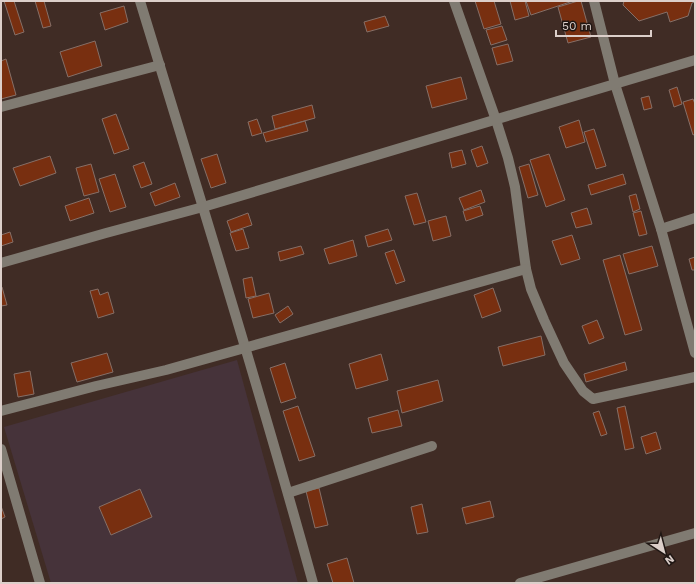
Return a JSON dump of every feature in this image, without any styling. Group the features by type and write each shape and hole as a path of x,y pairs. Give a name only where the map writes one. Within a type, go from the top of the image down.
{"street":[{"path":"140,1 245,348 313,583"},
{"path":"454,1 471,53 496,120 515,187 526,269 531,289 564,363 582,391 593,399 695,377"},
{"path":"594,1 615,84 661,229 695,353"},
{"path":"1,263 203,207 695,60"},
{"path":"1,107 160,65"},
{"path":"661,229 695,218"},
{"path":"1,411 96,386 166,370 526,269"},
{"path":"288,493 432,446"},
{"path":"1,449 40,583"},
{"path":"520,583 695,533"}],"shaded area":[{"path":"237,360 298,583 51,583 4,427"}],"building":[{"path":"4,1 14,1 24,32 15,35"},
{"path":"35,1 44,1 51,26 43,28"},
{"path":"475,1 494,1 501,24 484,29"},
{"path":"510,1 525,1 529,16 515,20"},
{"path":"526,1 573,1 531,15"},
{"path":"581,1 591,37 568,43 558,7"},
{"path":"624,1 695,2 692,3 688,16 670,22 667,12 639,21 623,5"},
{"path":"124,6 128,22 105,30 100,13"},
{"path":"385,16 389,26 367,32 364,22"},
{"path":"502,26 507,40 491,45 486,30"},
{"path":"95,41 102,66 68,77 60,52"},
{"path":"508,44 513,61 497,65 492,48"},
{"path":"6,59 16,95 1,99 1,61"},
{"path":"461,77 467,99 432,108 426,86"},
{"path":"677,87 682,104 674,107 669,90"},
{"path":"649,96 652,108 644,110 641,98"},
{"path":"693,99 695,104 695,134 693,135 683,102"},
{"path":"312,105 315,118 275,129 272,116"},
{"path":"116,114 129,149 114,154 102,119"},
{"path":"257,119 262,133 252,136 248,122"},
{"path":"579,120 585,142 566,148 559,127"},
{"path":"305,121 308,131 266,142 263,133"},
{"path":"594,129 606,166 596,169 584,132"},
{"path":"482,146 488,163 477,167 471,150"},
{"path":"462,150 466,164 452,168 449,153"},
{"path":"217,154 226,183 211,188 201,159"},
{"path":"549,154 565,200 546,207 530,160"},
{"path":"50,156 56,173 20,186 13,168"},
{"path":"144,162 152,184 141,188 133,166"},
{"path":"91,164 99,192 84,196 76,168"},
{"path":"529,164 538,195 528,198 519,167"},
{"path":"115,174 126,207 110,212 99,179"},
{"path":"623,174 626,184 591,195 588,185"},
{"path":"175,183 180,197 155,206 150,193"},
{"path":"481,190 485,202 464,210 459,198"},
{"path":"417,193 426,222 414,225 405,196"},
{"path":"636,194 640,209 633,212 629,196"},
{"path":"89,198 94,213 70,221 65,206"},
{"path":"480,206 483,215 466,221 463,211"},
{"path":"587,208 592,224 576,228 571,213"},
{"path":"641,211 647,234 639,236 633,213"},
{"path":"248,213 252,225 231,232 227,221"},
{"path":"446,216 451,236 433,241 428,221"},
{"path":"243,229 249,248 236,251 230,233"},
{"path":"388,229 392,240 368,247 365,236"},
{"path":"10,232 13,242 1,246 1,235"},
{"path":"572,235 580,259 561,265 552,241"},
{"path":"353,240 357,256 329,264 324,249"},
{"path":"301,246 304,254 280,261 278,252"},
{"path":"652,246 658,266 629,274 623,254"},
{"path":"394,250 405,281 396,284 385,253"},
{"path":"620,255 642,330 625,335 603,260"},
{"path":"695,257 695,270 692,270 689,259"},
{"path":"252,277 256,296 246,298 243,279"},
{"path":"2,287 7,305 1,306 1,288"},
{"path":"493,288 501,311 482,318 474,295"},
{"path":"98,289 100,295 108,292 114,313 98,318 90,291"},
{"path":"269,293 274,313 253,318 248,299"},
{"path":"288,306 293,314 280,323 275,315"},
{"path":"597,320 604,338 589,344 582,326"},
{"path":"541,336 545,355 503,366 498,347"},
{"path":"107,353 113,372 77,382 71,363"},
{"path":"381,354 388,380 356,389 349,364"},
{"path":"625,362 627,370 586,382 584,374"},
{"path":"285,363 296,398 281,403 270,368"},
{"path":"30,371 34,394 18,397 14,374"},
{"path":"438,380 443,401 402,413 397,391"},
{"path":"298,406 315,456 299,461 283,411"},
{"path":"625,406 634,448 625,450 617,408"},
{"path":"398,410 402,426 372,433 368,418"},
{"path":"599,411 607,434 601,436 593,413"},
{"path":"656,432 661,449 646,454 641,437"},
{"path":"319,488 328,525 315,528 306,491"},
{"path":"140,489 152,517 111,535 99,507"},
{"path":"490,501 494,517 466,524 462,508"},
{"path":"422,504 428,532 417,534 411,507"},
{"path":"1,506 5,517 1,519"},
{"path":"347,558 354,583 333,583 327,564"}]}
